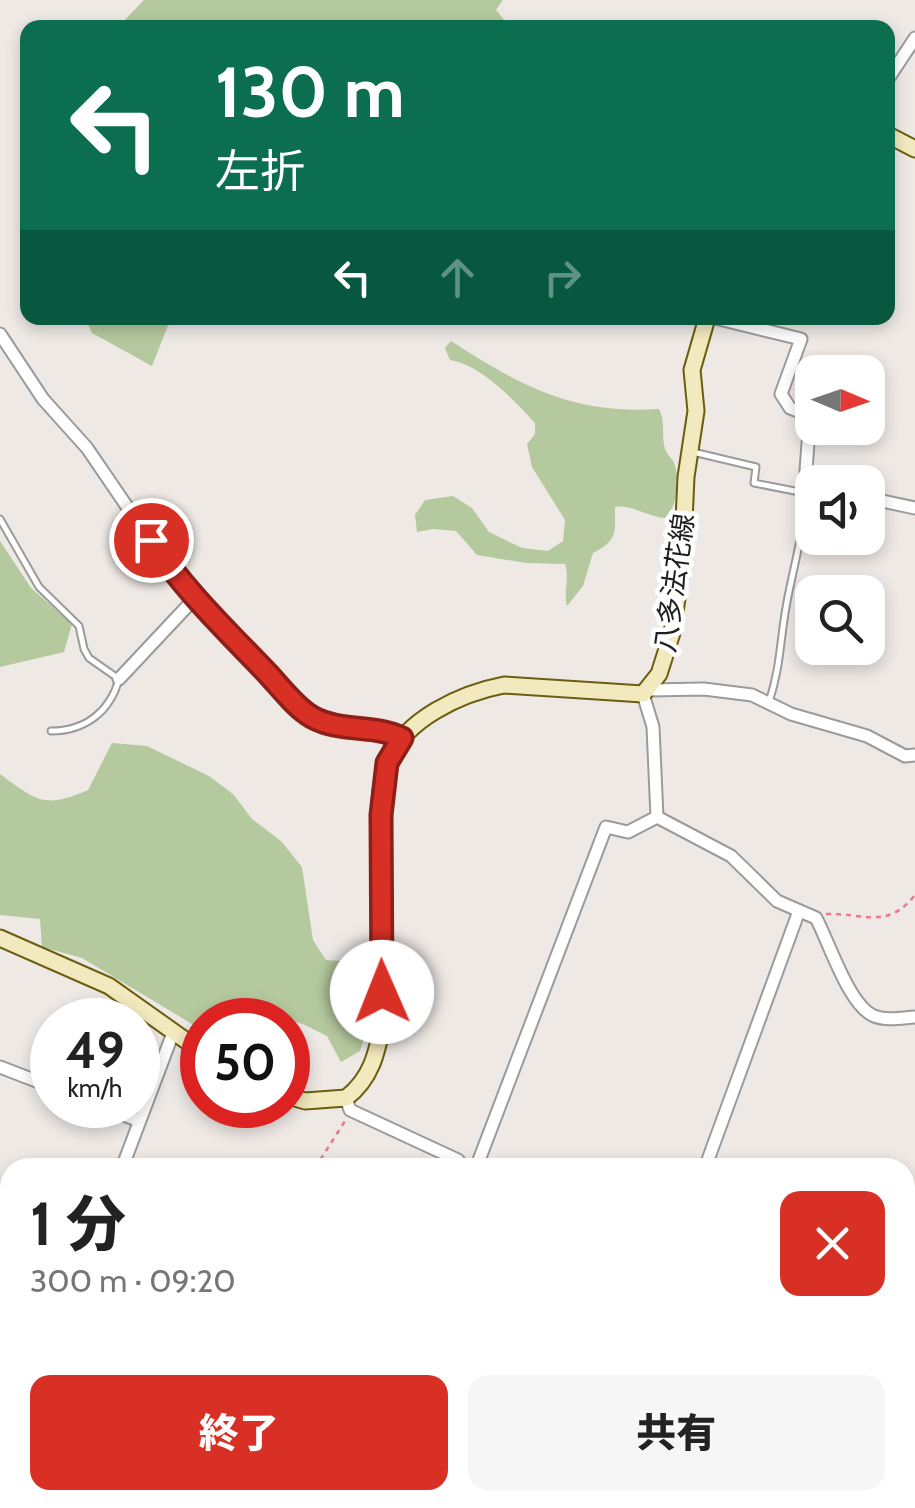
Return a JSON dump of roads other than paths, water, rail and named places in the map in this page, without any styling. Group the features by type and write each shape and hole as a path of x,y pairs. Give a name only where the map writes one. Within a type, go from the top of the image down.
{"main road":[{"name":"八多法花線","path":"646,692 660,674 672,633 696,411 692,370 704,325"},
{"path":"310,1100 348,1104 370,1072 384,1022 381,815 387,763 402,738 462,696 482,690 504,686 646,692"},
{"path":"0,938 110,986 180,1038"}],"street":[{"path":"895,68 915,38"},
{"path":"744,325 801,339 781,394 790,408 810,416 809,465"},
{"path":"0,334 43,398 88,448 169,568 309,716 336,727 391,732 402,738"},
{"path":"885,502 915,508"},
{"path":"119,679 195,598"},
{"path":"657,817 646,692 704,689 752,695 791,714 867,736 906,756 915,755"},
{"path":"657,817 732,856 777,901 816,918 842,974 866,1012 888,1020 915,1017"},
{"path":"480,1158 606,827 628,832 657,817"},
{"path":"709,1158 799,911"},
{"path":"160,1067 173,1033"},
{"path":"0,1067 30,1079"},
{"path":"348,1104 454,1158"},
{"path":"126,1158 136,1128"}],"lane":[{"path":"690,452 756,467 754,483 795,486"},
{"path":"0,518 40,586 79,626 89,658 119,679 112,700 102,712 83,725 50,731"},
{"path":"769,702 781,664 787,601 799,555"}]}
